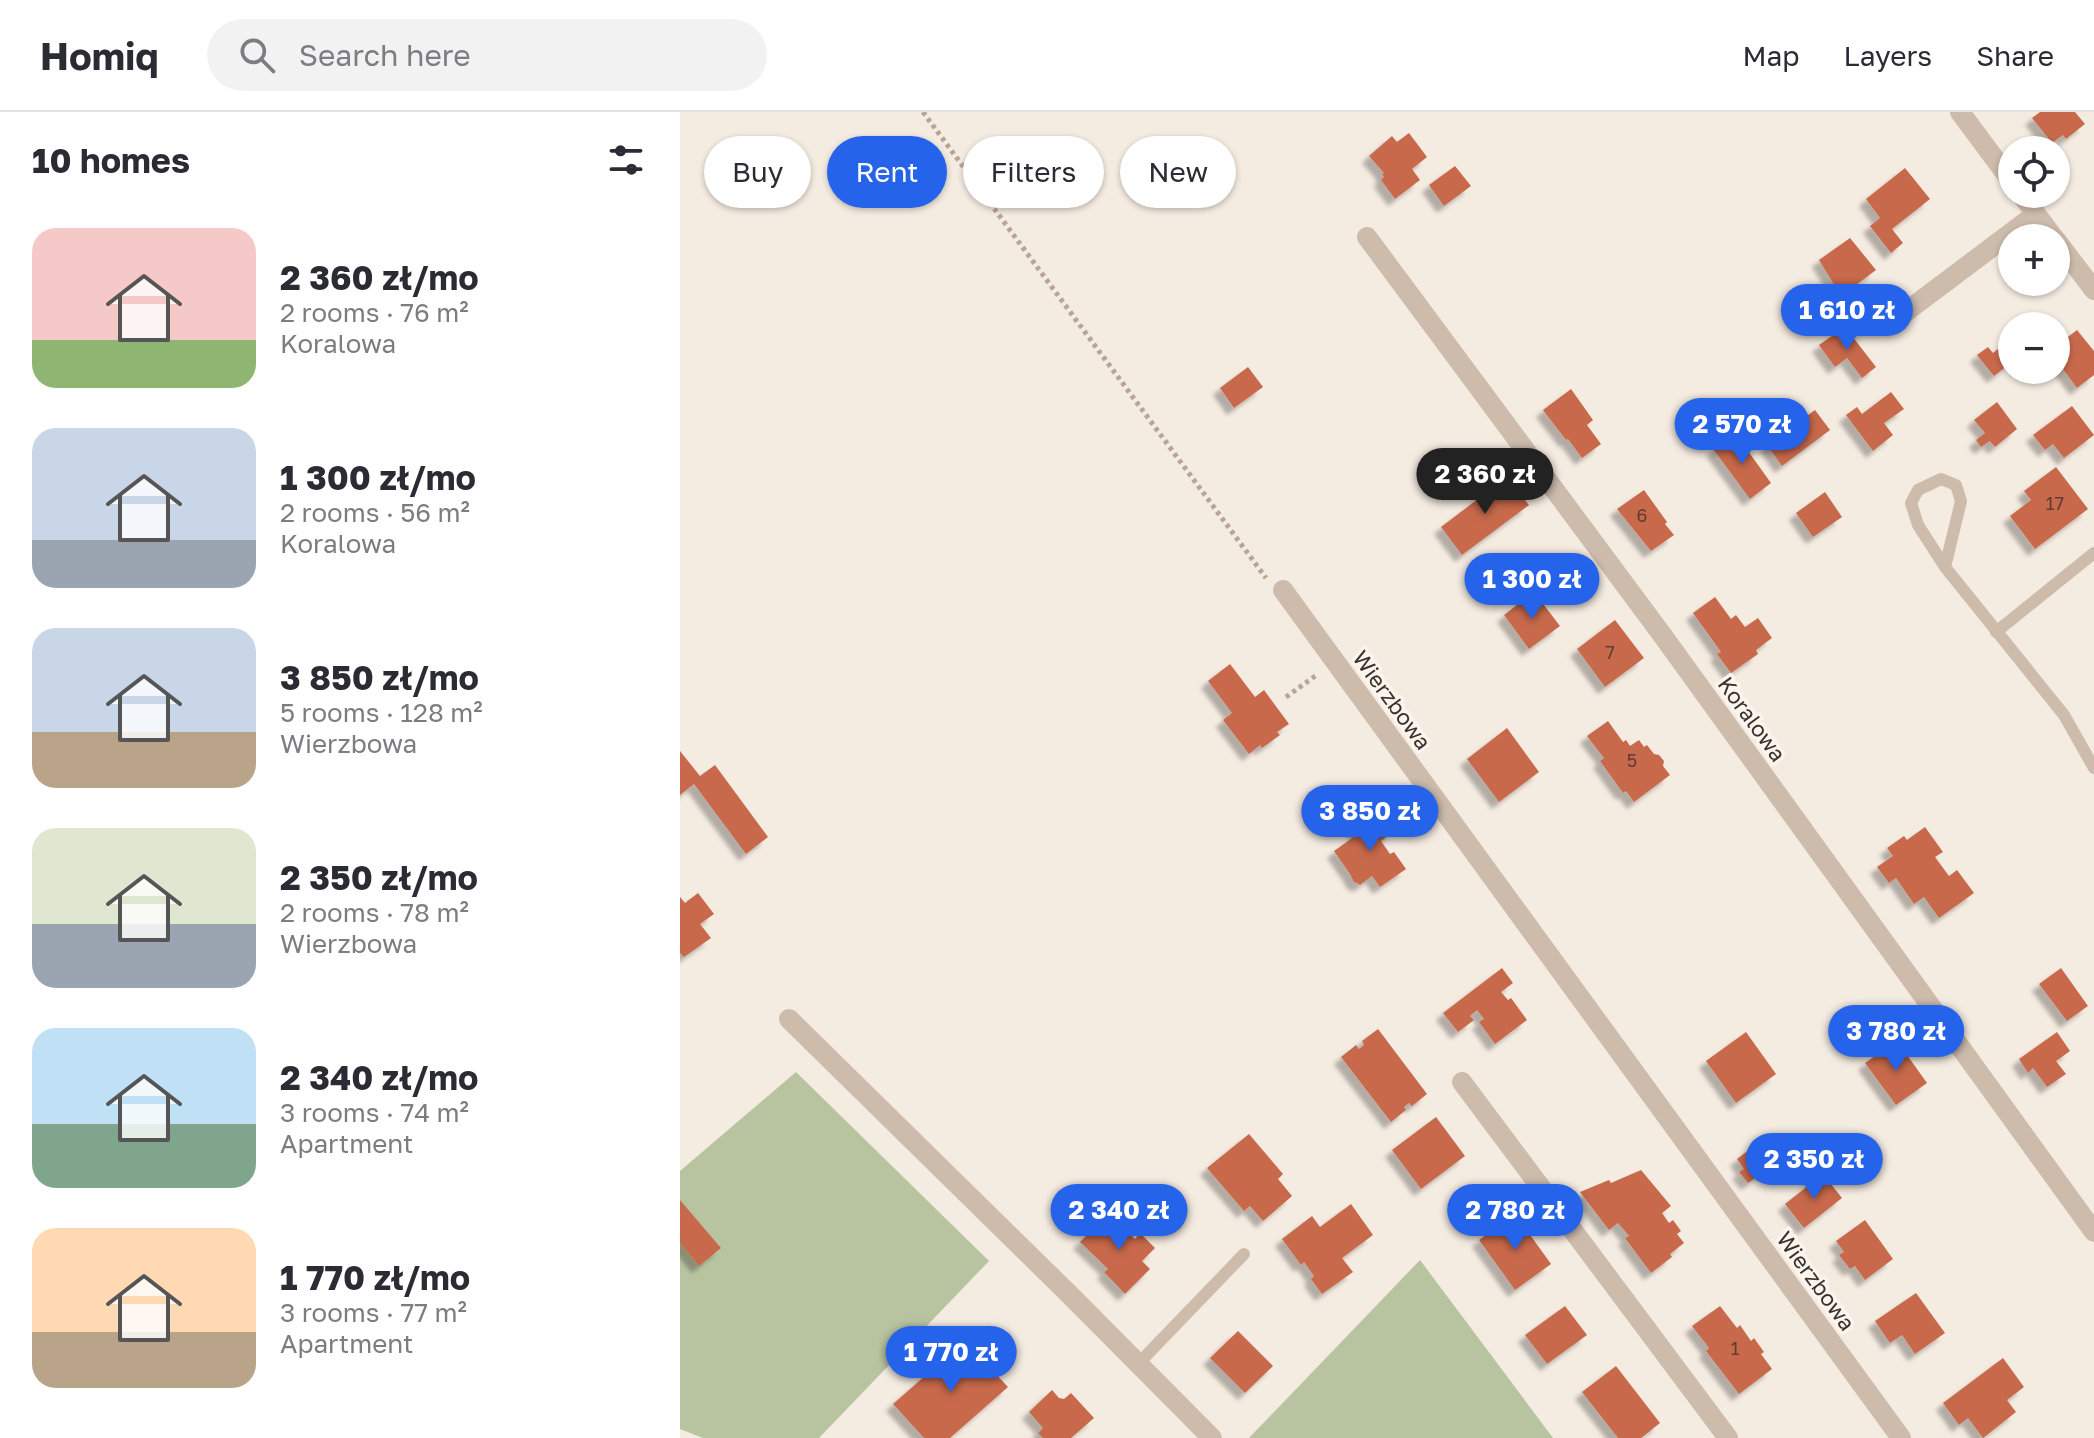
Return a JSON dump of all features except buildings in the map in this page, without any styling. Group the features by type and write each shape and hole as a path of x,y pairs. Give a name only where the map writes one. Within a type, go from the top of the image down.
{"street":[{"path":"1960,112 1998,163"},
{"path":"2032,208 2044,224"},
{"path":"1891,323 2036,214"},
{"name":"Koralowa","path":"1367,237 1672,649 2094,1232"},
{"path":"2070,259 2094,290"},
{"name":"Wierzbowa","path":"1283,590 1901,1438"},
{"path":"789,1019 1212,1438"},
{"path":"1462,1082 1728,1438"}],"lane":[{"path":"1945,567 1961,501 1956,485 1941,479 1918,490 1911,503 1918,525 1945,567 2064,715 2094,768"},
{"path":"1996,632 2094,553"},
{"path":"1138,1364 1244,1254"}],"path":[{"path":"923,112 1270,584 1283,590"},
{"path":"1286,697 1334,661"}],"green space":[{"path":"796,1072 989,1261 819,1438 703,1438 680,1429 680,1171"},
{"path":"1420,1260 1553,1438 1249,1438"}]}
